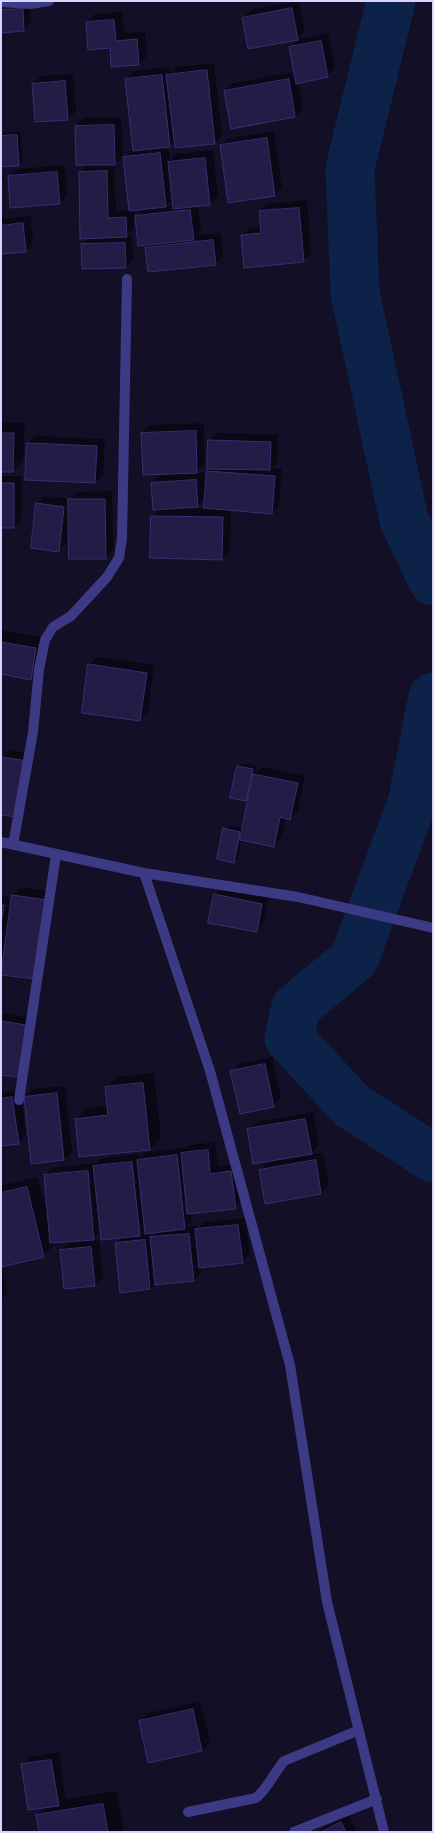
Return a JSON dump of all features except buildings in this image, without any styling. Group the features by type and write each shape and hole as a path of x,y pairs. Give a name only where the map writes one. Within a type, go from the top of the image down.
{"street":[{"path":"1,2 30,4 49,1"},
{"path":"13,845 33,732 39,669 45,640 53,627 71,616 107,578 119,558 122,538 127,279"},
{"path":"1,842 56,855 144,872 298,896 433,928"},
{"path":"20,1100 56,855"},
{"path":"144,872 210,1071 290,1364 327,1602 384,1832"},
{"path":"188,1812 256,1798 261,1794 276,1770 284,1761 359,1730"},
{"path":"294,1832 377,1799"}],"waterway":[{"path":"391,1 350,168 355,293 404,520 433,581"},
{"path":"433,697 412,803 354,959 296,1007 289,1038 352,1106 433,1158"}]}
